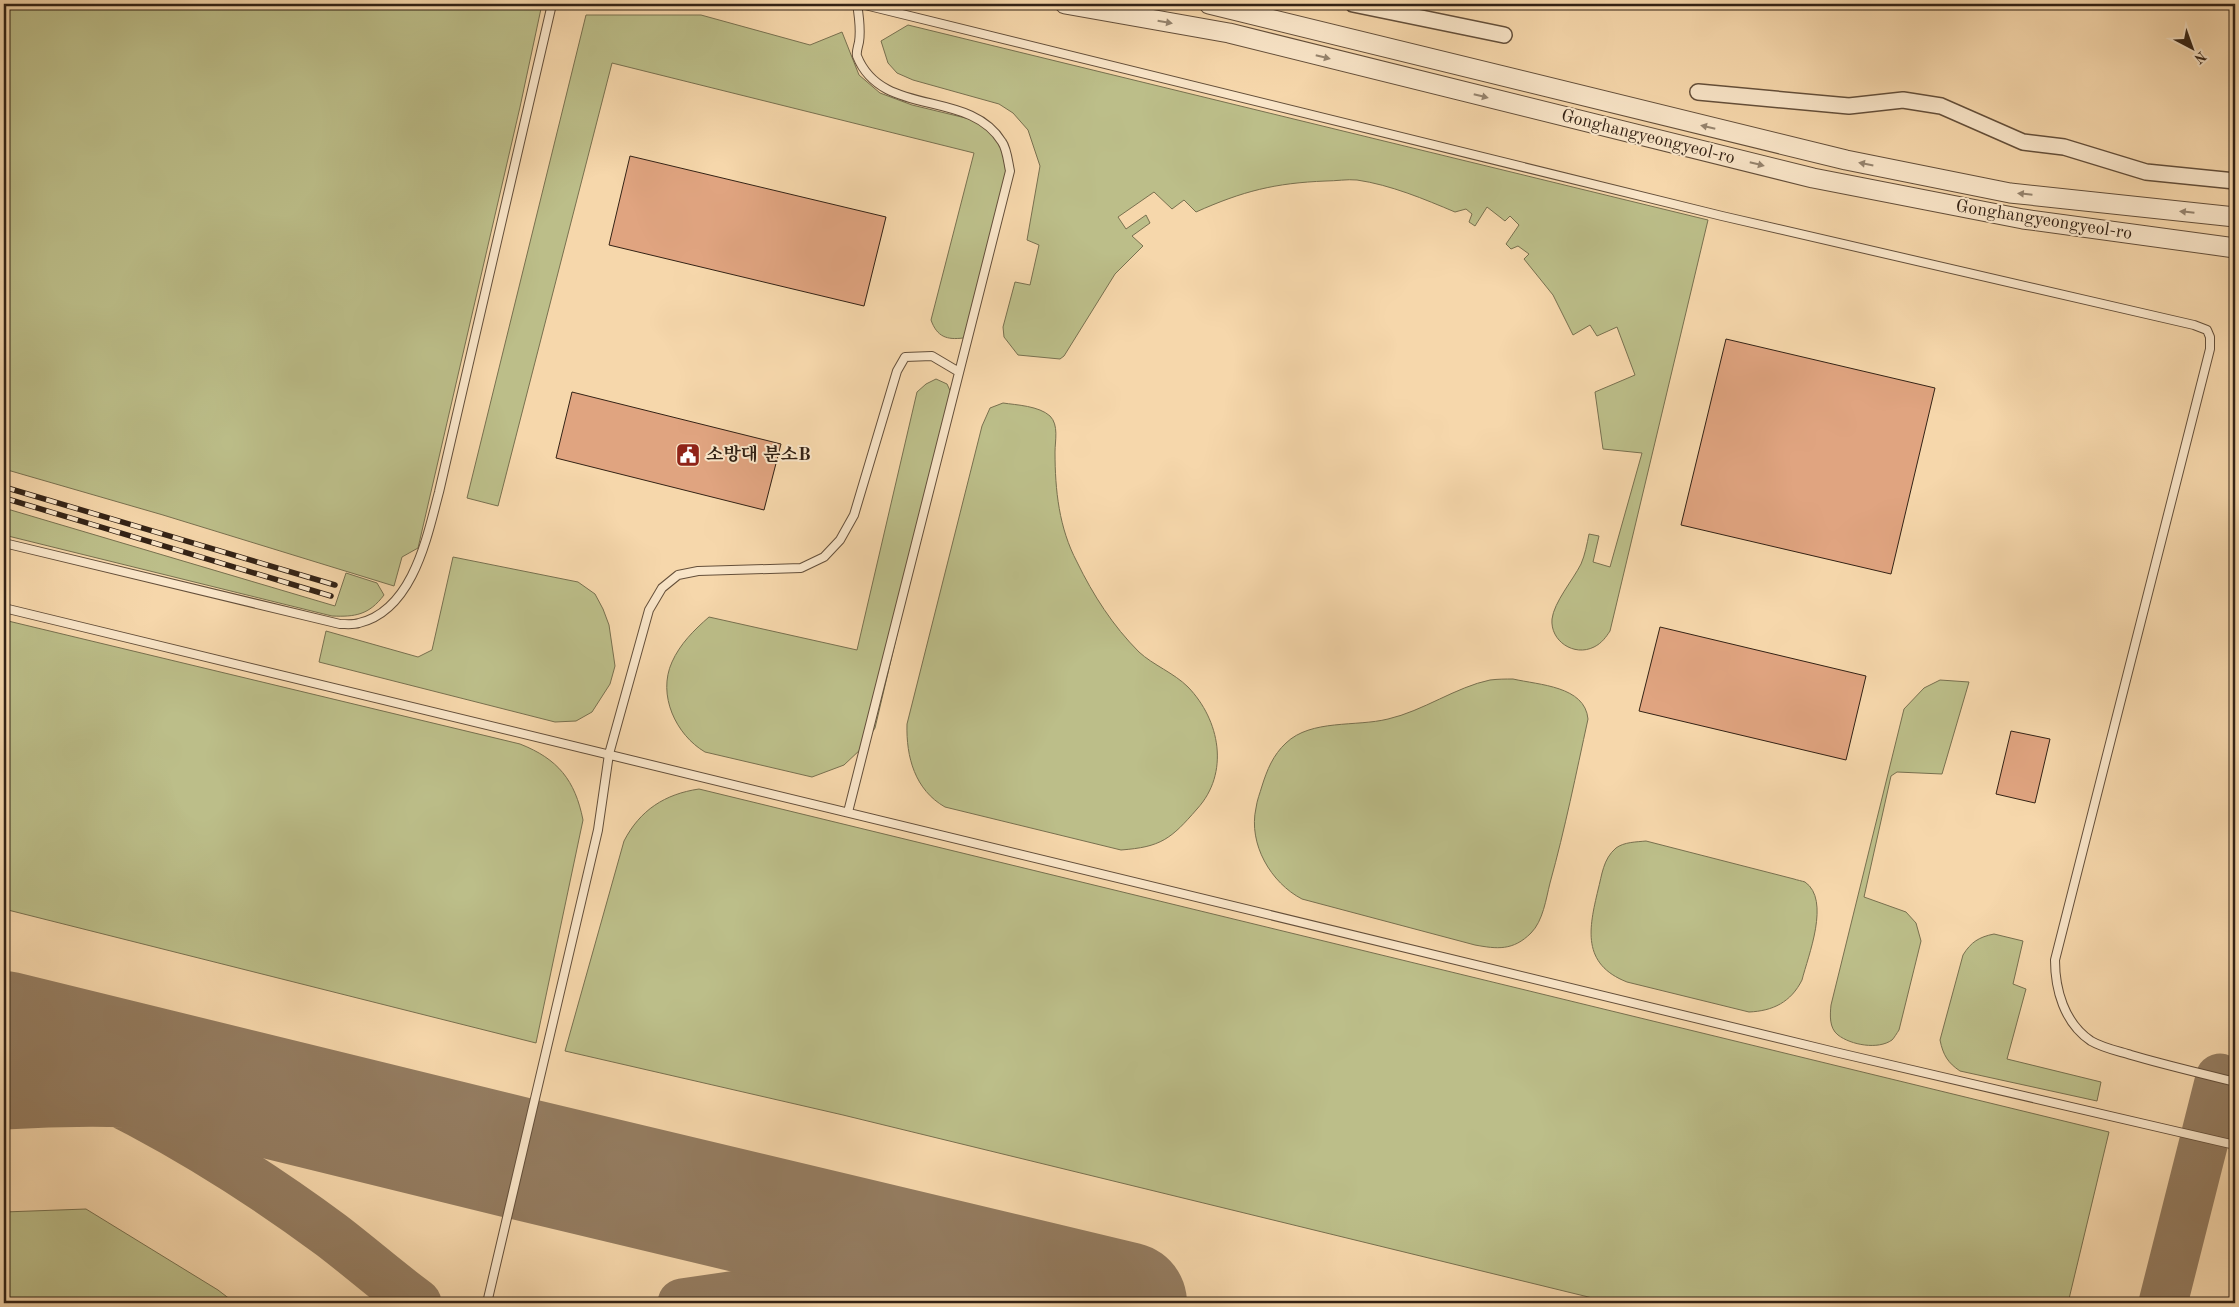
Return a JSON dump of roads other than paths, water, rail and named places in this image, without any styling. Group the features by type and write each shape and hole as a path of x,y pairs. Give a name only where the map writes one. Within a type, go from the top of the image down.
{"street":[{"name":"Gonghangyeongyeol-ro","path":"1065,4 1229,33 1813,178 2023,219 2235,248"},
{"name":"Gonghangyeongyeol-ro","path":"1209,4 1846,160 2010,193 2235,217"},
{"path":"1352,4 1504,35"},
{"path":"1698,92 1849,106 1903,100 1931,104 1941,106 2023,142 2064,147 2146,172 2235,181"}],"lane":[{"path":"4,543 340,624 359,623 376,616 400,595 411,579 423,550 439,492 552,4"},
{"path":"848,812 1010,171 1003,143 986,124 973,115 892,93 877,84 865,73 856,54 860,34 858,4"},
{"path":"861,4 1722,216 2194,325 2207,330 2210,337 2210,349 2055,960 2055,981 2060,1000 2074,1023 2090,1040 2106,1048 2154,1062 2235,1082"},
{"path":"487,1303 598,830 608,754 649,610 662,588 678,575 698,571 801,568 824,558 840,540 854,516 897,371 904,357 932,356 959,372"},
{"path":"4,608 1825,1049 2235,1145"}],"railway":[{"path":"4,487 335,585"},
{"path":"4,498 331,596"}],"place":[{"name":"소방대 분소B","path":"688,455"}]}
